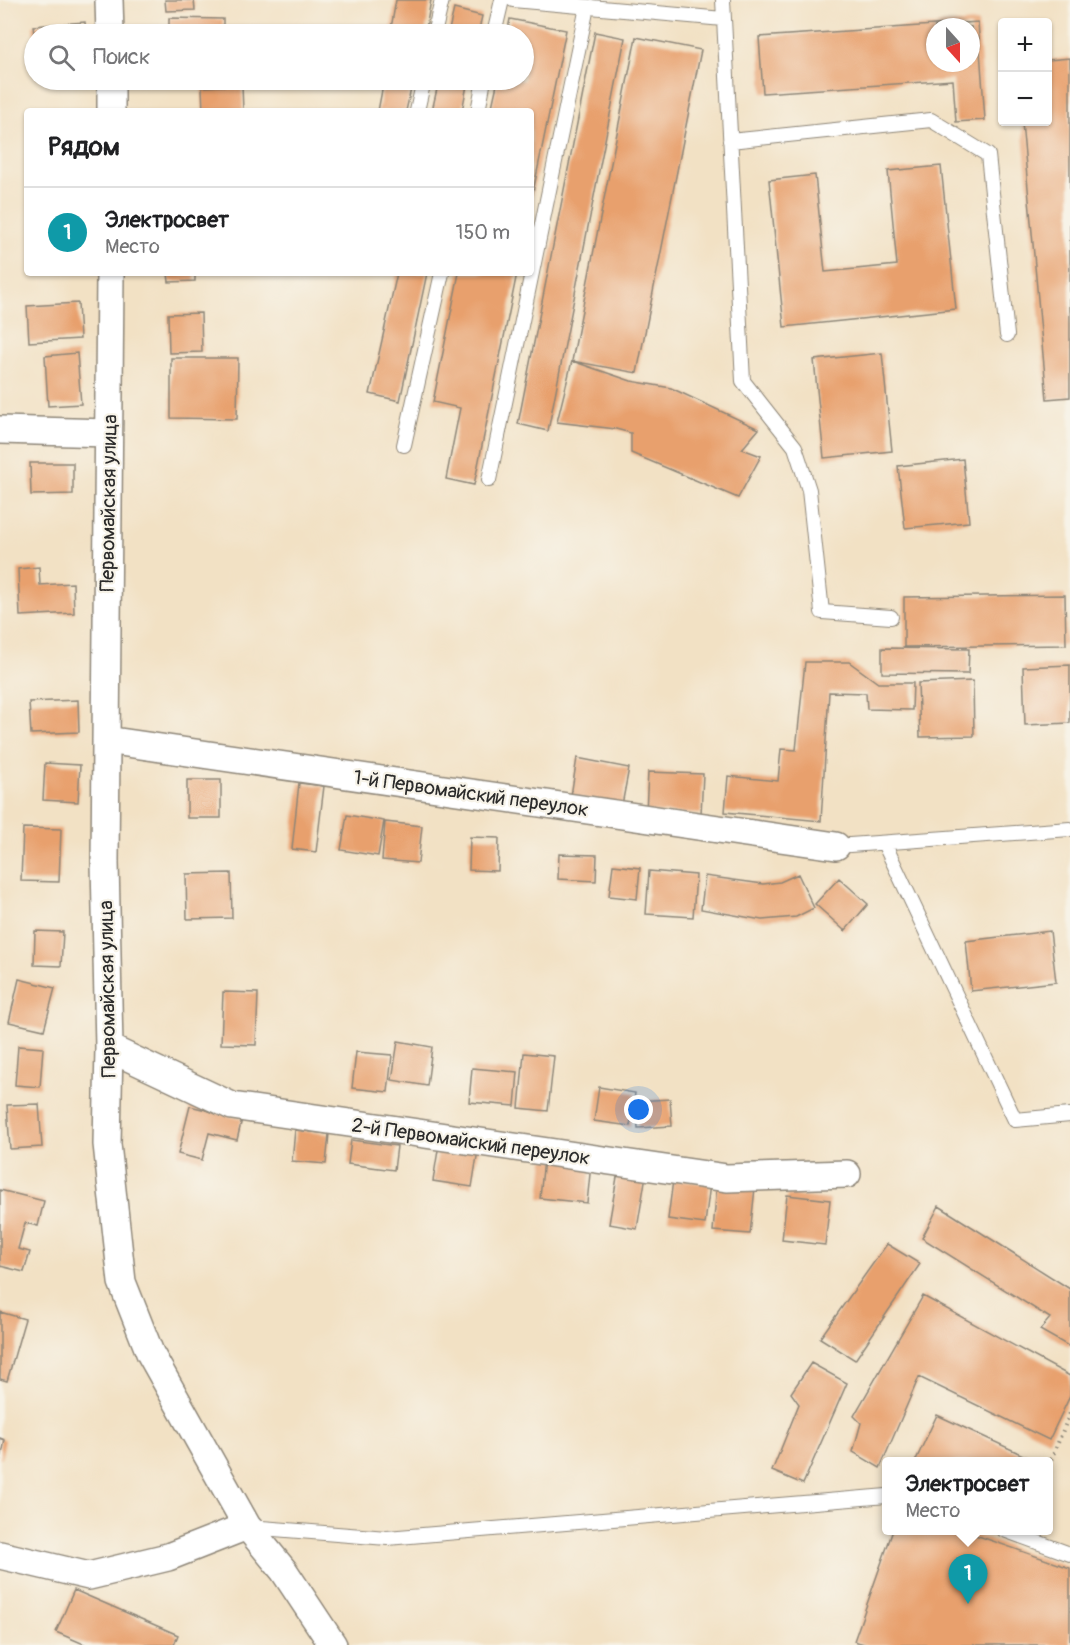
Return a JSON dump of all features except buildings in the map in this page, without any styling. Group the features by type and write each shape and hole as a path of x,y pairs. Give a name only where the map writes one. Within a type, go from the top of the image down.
{"street":[{"path":"109,0 110,24"},
{"path":"111,90 111,108"},
{"name":"Первомайская улица","path":"110,276 105,862 109,1048 107,1144 122,1282 150,1353 247,1526 284,1571 333,1645"},
{"path":"0,430 108,433"},
{"name":"1-й Первомайский переулок","path":"106,740 836,846"},
{"name":"2-й Первомайский переулок","path":"109,1048 232,1106 727,1178 847,1174"},
{"path":"0,1556 89,1576 168,1557 247,1526"}],"lane":[{"path":"436,24 442,0"},
{"path":"496,24 502,0"},
{"path":"513,0 723,19"},
{"path":"723,0 743,381 795,447 809,490 822,612 891,617"},
{"path":"534,262 587,6"},
{"path":"418,108 422,90"},
{"path":"479,108 482,90"},
{"path":"730,141 931,120 988,155 1007,335"},
{"path":"404,445 441,276"},
{"path":"489,480 531,276"},
{"path":"836,846 1070,830"},
{"path":"884,843 1015,1120 1070,1115"},
{"path":"247,1526 387,1538 882,1496"},
{"path":"1018,1535 1070,1554"}],"path":[{"path":"1052,1457 1070,1413"}],"place":[{"name":"Электросвет","path":"968,1604"}]}
